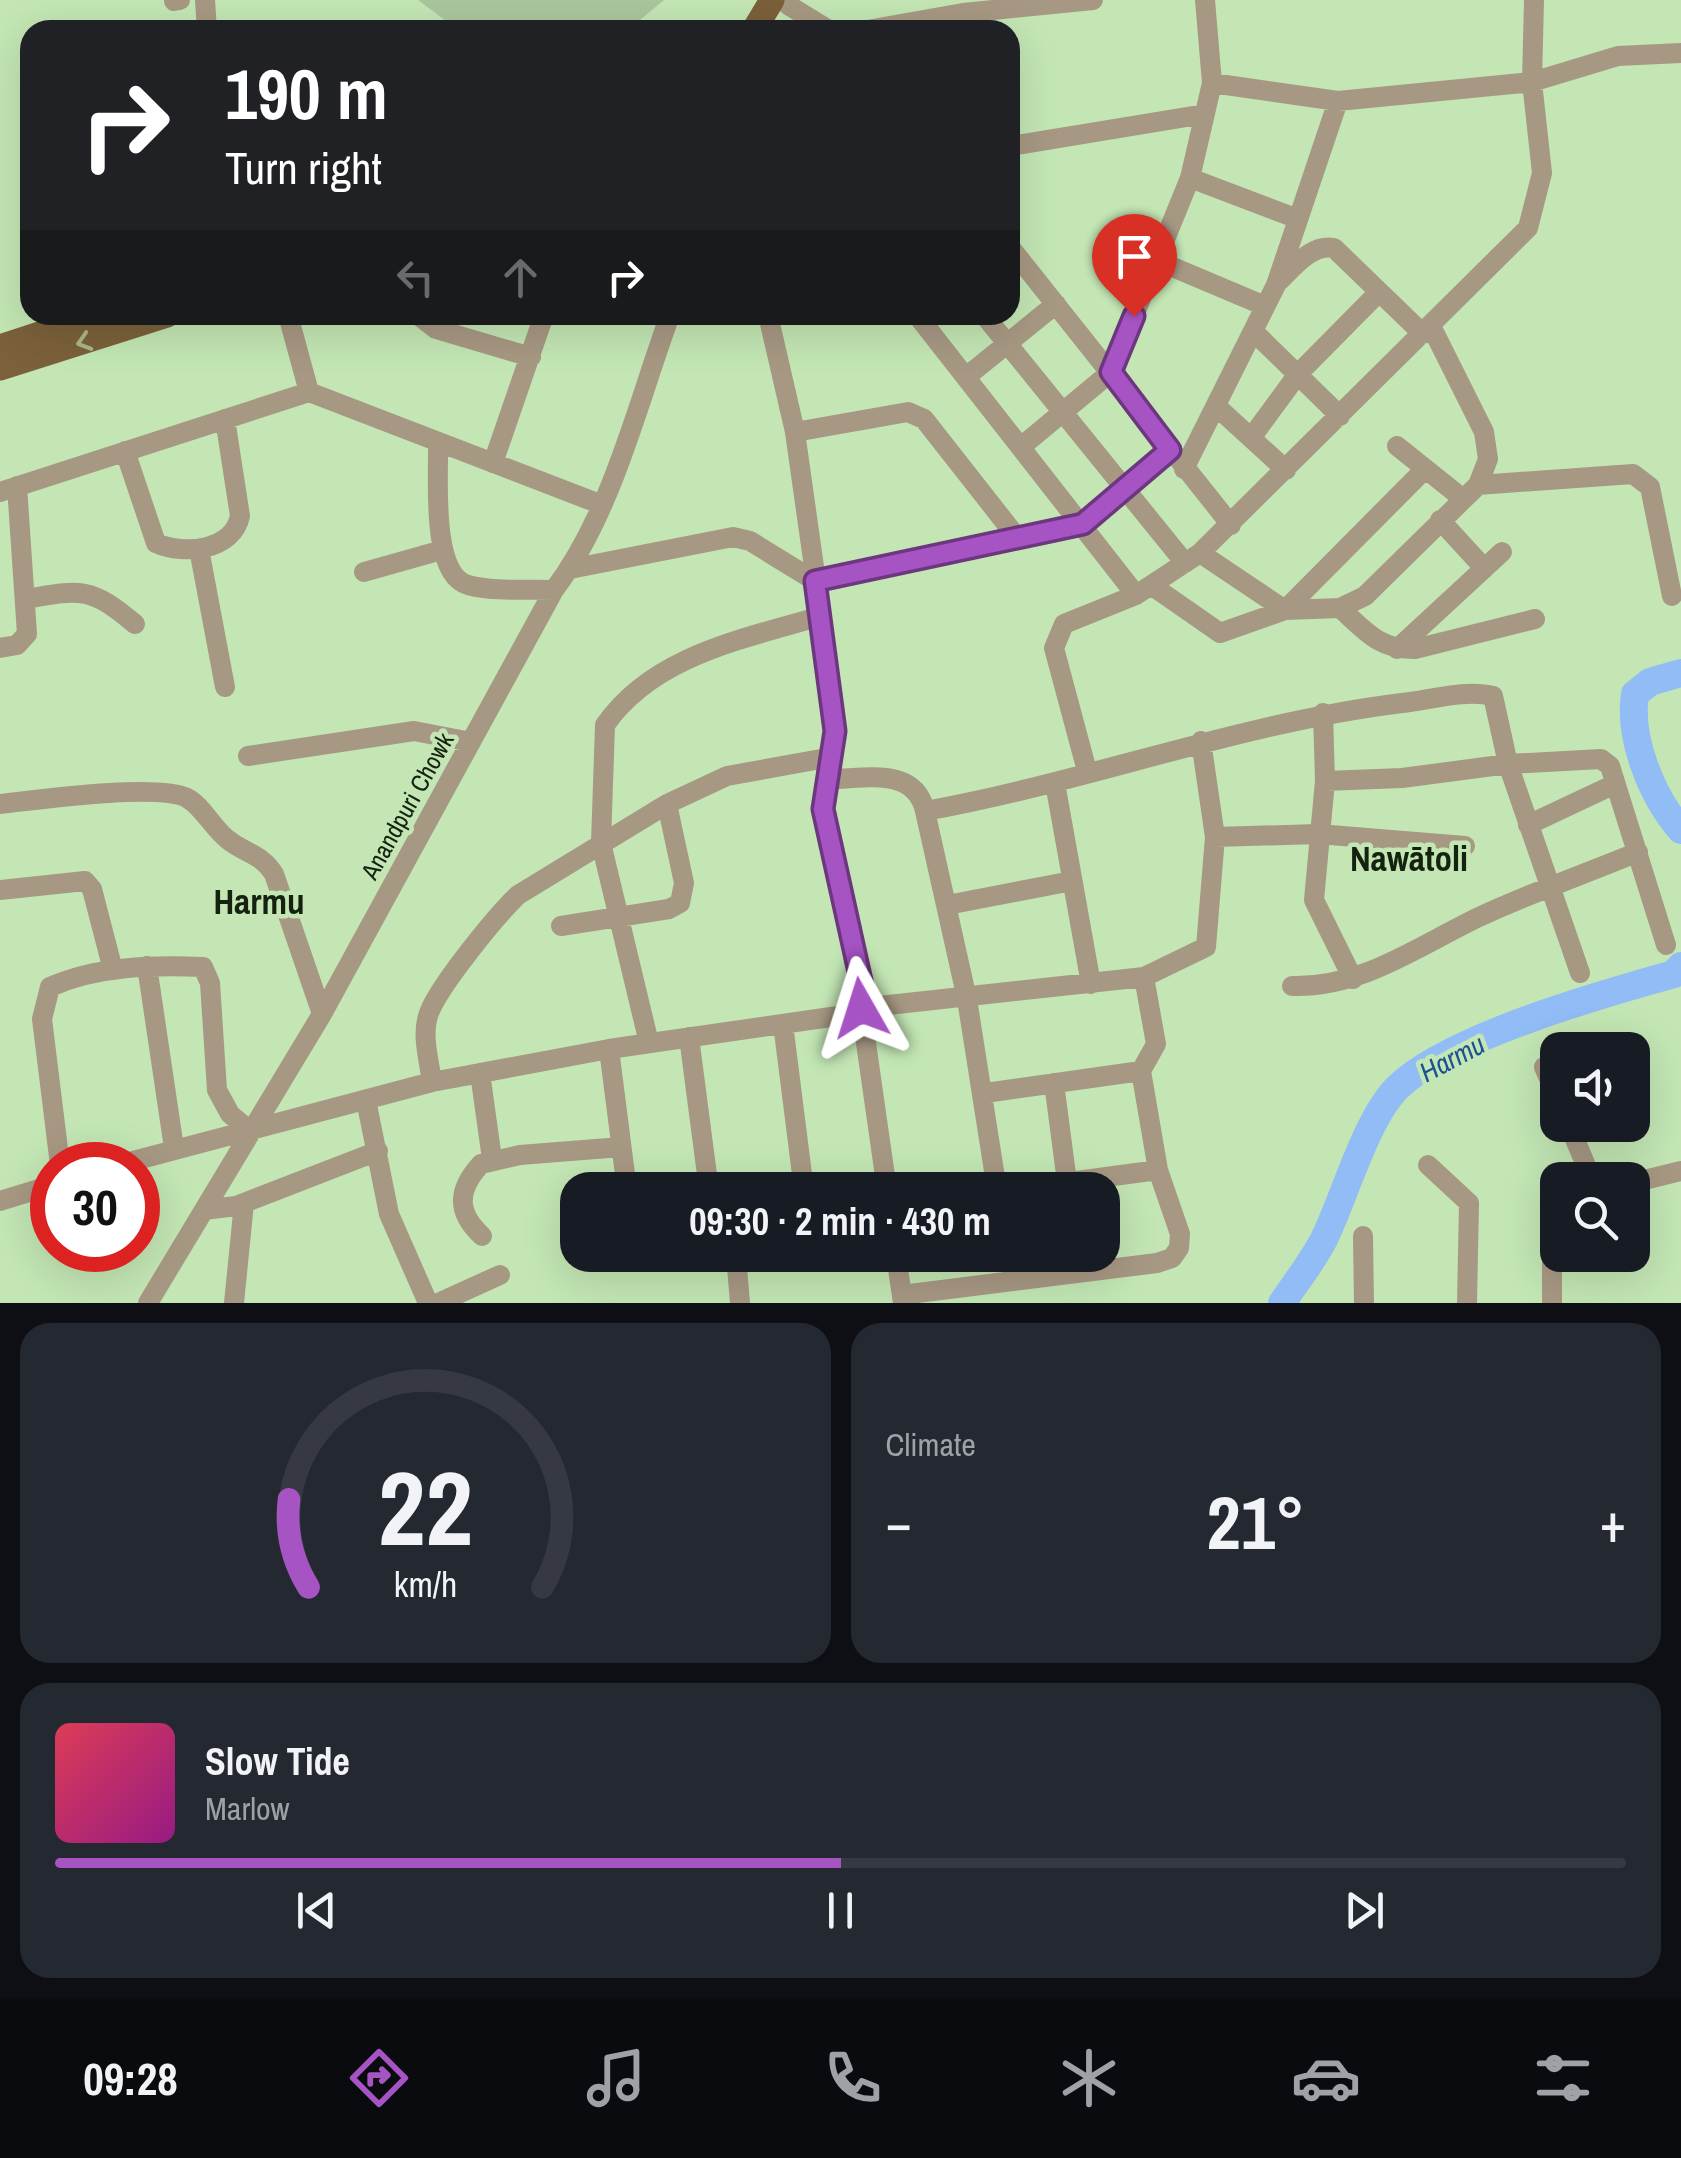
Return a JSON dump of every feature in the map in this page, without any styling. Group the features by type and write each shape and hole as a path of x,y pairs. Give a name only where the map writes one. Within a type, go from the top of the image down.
{"main road":[{"path":"765,20 784,2"},
{"path":"0,347 67,325"},
{"path":"0,368 136,325"}],"street":[{"path":"923,20 1093,0"},
{"path":"1022,446 1111,372 1190,178 1212,83 1205,0"},
{"path":"1086,772 1054,648 1064,624 1143,590 1193,558 1231,525 1528,228 1542,173 1532,82 1534,0"},
{"path":"784,2 813,20"},
{"path":"1212,83 1338,101 1532,82 1618,56 1681,52"},
{"path":"1184,469 1276,284 1338,101"},
{"path":"1020,144 1205,114"},
{"path":"1190,178 1298,218"},
{"path":"925,325 1083,524 1143,590 1220,634 1286,610 1340,608 1365,596 1470,492 1490,445 1427,330 1379,292 1334,248 1323,246 1276,284"},
{"path":"1020,260 1231,525"},
{"path":"1156,260 1266,306"},
{"path":"1251,438 1298,374 1379,292"},
{"path":"966,376 1056,304"},
{"path":"291,325 309,392"},
{"path":"431,325 531,357"},
{"path":"494,463 541,325"},
{"name":"Anandpuri Chowk","path":"148,1303 322,1014 554,590 570,568 600,504 666,325"},
{"path":"770,325 795,432 834,709 832,757 823,809 863,990 861,1008 884,1172"},
{"path":"992,325 1124,488 1193,558 1286,610"},
{"path":"1253,331 1340,416"},
{"path":"0,648 25,640 26,599 8,489 309,392 600,504"},
{"path":"1216,406 1286,470"},
{"path":"795,432 908,412 924,419 1019,540"},
{"path":"125,451 156,543 199,548 228,540 237,530 240,516 224,419"},
{"path":"438,442 442,550 453,576 467,585 554,590"},
{"path":"1397,446 1425,469 1470,492 1633,474 1644,478 1650,488 1672,596"},
{"path":"570,568 733,537 750,541 815,581 1083,524 1170,450"},
{"path":"1286,610 1425,469"},
{"path":"1440,520 1484,568"},
{"path":"199,548 226,687"},
{"path":"364,572 442,550"},
{"path":"1396,650 1502,552"},
{"path":"26,599 87,591 102,596 135,624"},
{"path":"1340,608 1382,646 1396,650 1415,649 1536,619"},
{"path":"649,1043 601,843 605,725 617,708 665,671 702,652 821,616"},
{"path":"925,810 1055,783 1201,741 1323,713 1493,696 1508,764 1580,973"},
{"path":"1323,713 1324,781 1314,900 1353,979"},
{"path":"248,756 414,731 471,742"},
{"path":"160,1152 432,1082 608,1049 845,1015 861,1008 1144,978 1206,947 1214,837 1201,741"},
{"path":"432,1082 425,1033 430,1012 500,912 518,895 667,804 749,770 832,757"},
{"path":"1324,781 1402,778 1508,764 1601,759 1610,766 1666,945"},
{"path":"829,779 902,779 922,796 967,998 995,1172"},
{"path":"1055,783 1091,984"},
{"path":"1528,825 1616,784"},
{"path":"0,804 168,794 192,800 230,842 259,856 274,874 322,1014"},
{"path":"561,926 669,909 685,894 667,804"},
{"path":"1214,837 1318,834 1464,846"},
{"path":"1292,986 1319,987 1353,979 1638,852"},
{"path":"0,890 85,880 92,890 113,970"},
{"path":"947,905 1072,881"},
{"path":"147,966 174,1148"},
{"path":"57,1142 42,1018 50,987 66,980 147,966 203,967 210,983 217,1090 230,1114 250,1131"},
{"path":"899,1272 903,1299 1157,1264 1172,1258 1179,1248 1180,1234 1158,1170 1141,1071 1156,1044 1144,978"},
{"path":"783,1024 802,1172"},
{"path":"689,1037 707,1172"},
{"path":"608,1049 624,1172"},
{"path":"985,1094 1141,1071"},
{"path":"480,1073 492,1159"},
{"path":"1054,1083 1066,1172"},
{"path":"366,1100 390,1214 428,1303"},
{"path":"482,1236 462,1210 461,1195 468,1179 492,1159 621,1147"},
{"path":"204,1210 244,1203 378,1152"},
{"path":"1428,1165 1469,1203 1467,1303"},
{"path":"1120,1175 1158,1170"},
{"path":"1650,1179 1681,1171"},
{"path":"0,1201 30,1192"},
{"path":"234,1303 244,1203"},
{"path":"1364,1236 1364,1303"},
{"path":"737,1272 740,1303"},
{"path":"1552,1272 1552,1303"},
{"path":"438,1303 500,1275"}],"green space":[{"path":"418,0 664,0 640,20 445,20"}],"waterway":[{"name":"Harmu","path":"1681,673 1650,682 1635,694 1634,711 1644,766 1681,830"},
{"name":"Harmu","path":"1282,1303 1320,1247 1366,1138 1398,1087 1453,1051 1489,1035 1569,1005 1674,974 1681,966"}],"district":[{"name":"Nawātoli","path":"1409,858"},
{"name":"Harmu","path":"259,901"}],"route":[{"path":"861,1008 863,990 823,809 835,731 815,581 1083,524 1170,450 1111,372 1134,316"}]}
